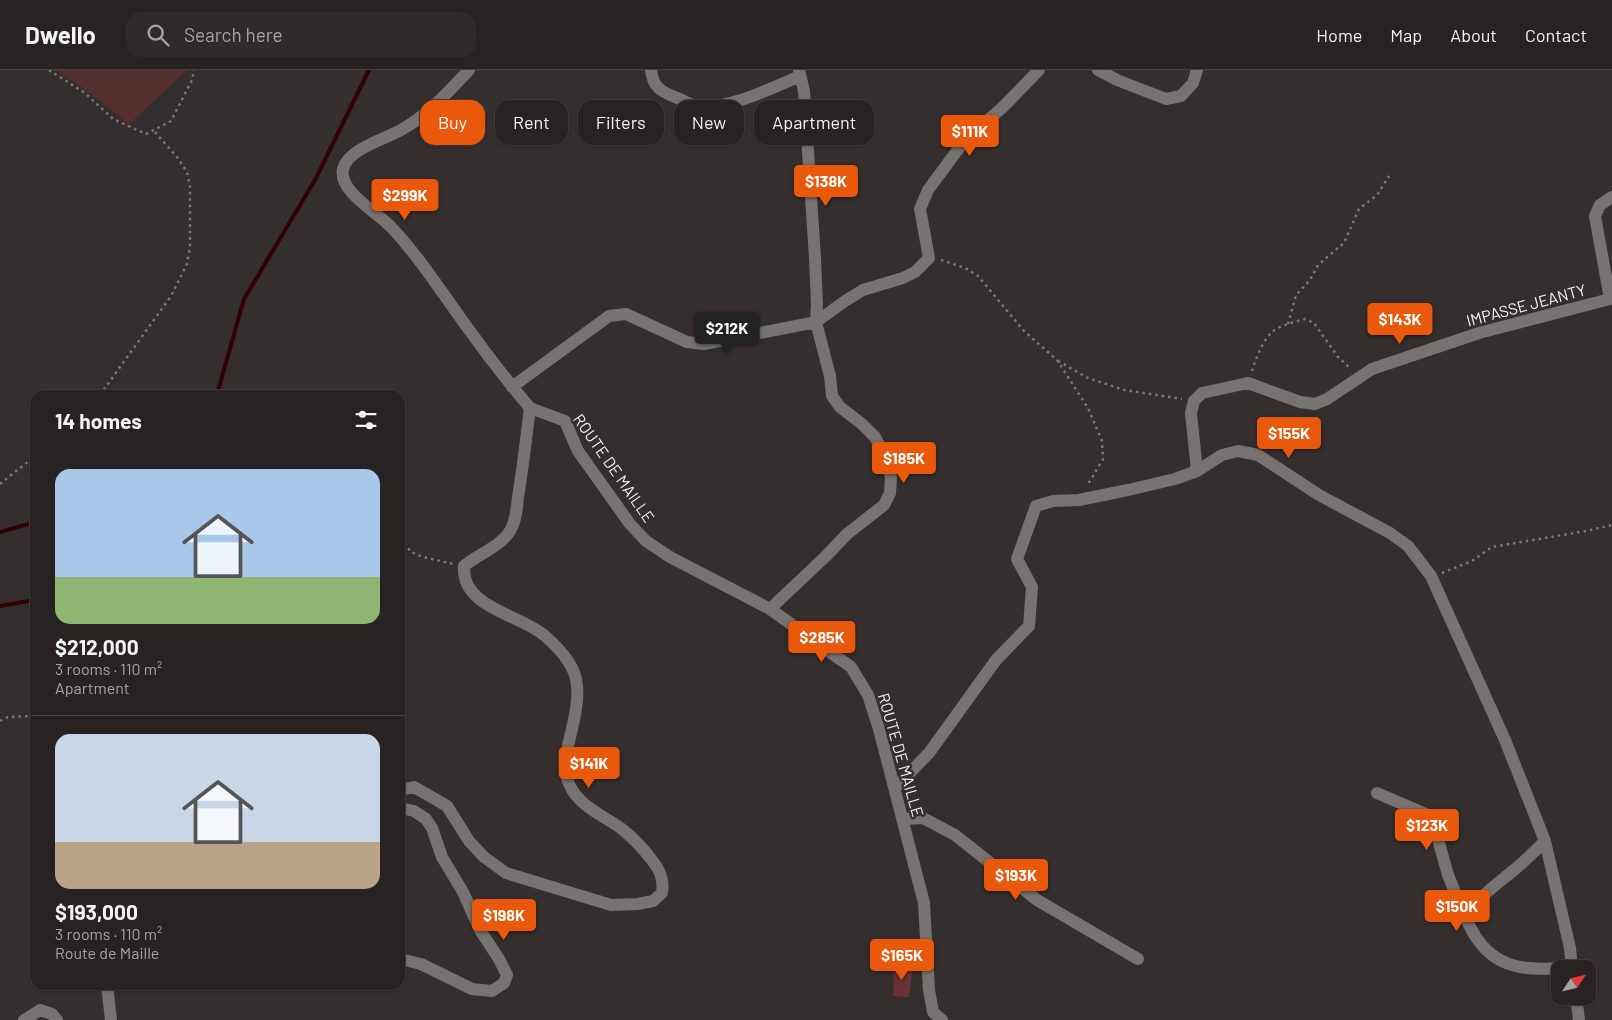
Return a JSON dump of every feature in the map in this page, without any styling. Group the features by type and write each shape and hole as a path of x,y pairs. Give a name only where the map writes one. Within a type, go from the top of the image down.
{"street":[{"path":"405,789 414,787 447,806 474,846 484,857 506,872 611,905 638,904 653,900 662,893 663,883 660,870 644,849 622,830 584,804 573,791 567,779 564,765 576,705 577,685 572,668 558,648 545,635 529,624 477,598 468,588 463,577 464,566 498,543 510,531 518,498 530,408 467,328 414,251 388,223 358,199 345,185 343,170 349,159 364,147 402,129 433,108 469,70"},
{"path":"651,70 655,85 665,93 697,106 716,106 739,100 800,73 804,91 815,258 816,322 830,376 832,396 840,406 875,437 885,456 891,478 890,493 884,505 847,534 770,609"},
{"path":"512,386 609,316 626,314 687,342 704,344 816,322 845,300 863,290 903,278 916,272 929,258 920,209 928,190 965,140 1003,107 1039,70"},
{"path":"1098,70 1117,80 1166,99 1182,96 1194,83 1197,70"},
{"name":"IMPASSE JEANTY","path":"1248,383 1300,402 1315,404 1372,369 1479,333 1610,299 1596,216 1600,205 1612,197"},
{"path":"1197,471 1191,413 1194,401 1202,393 1248,383"},
{"name":"ROUTE DE MAILLE","path":"530,408 565,421 578,451 630,524 646,541 670,557 770,609 851,667 868,695 903,819 908,847 924,904 929,990 933,1012 938,1019"},
{"path":"895,788 929,753 996,660 1029,626 1032,587 1017,559 1036,506 1053,501 1078,500 1175,479 1197,471 1222,455 1238,451 1258,455 1319,495 1390,533 1408,546 1431,576 1505,740 1545,841 1571,960"},
{"path":"1377,792 1428,815 1434,825 1448,875 1466,919 1478,941 1496,958 1515,966 1551,969"},
{"path":"405,809 414,811 426,819 432,828 442,857 463,892 480,930 507,975 504,983 492,991 472,989 421,964 405,960"},
{"path":"903,819 923,818 955,835 1037,900 1138,959"},
{"path":"1466,919 1471,908 1486,893 1545,841"},
{"path":"108,990 111,1020"},
{"path":"1577,1005 1579,1020"},
{"path":"24,1020 40,1010 52,1014 57,1020"}],"path":[{"path":"49,70 85,93 113,119 146,134 172,121 193,78 193,70"},
{"path":"104,390 171,296 187,264 190,246 190,187 187,172 154,130"},
{"path":"1288,324 1296,295 1310,280 1318,265 1344,243 1359,209 1378,195 1389,176"},
{"path":"929,258 959,265 978,276 1024,331 1057,360 1088,378 1124,390 1194,401"},
{"path":"1248,383 1258,354 1272,332 1288,324 1305,319 1314,323 1338,357 1359,377"},
{"path":"1057,360 1088,408 1102,441 1103,459 1078,500"},
{"path":"0,484 30,460"},
{"path":"1431,576 1462,566 1492,547 1612,525"},
{"path":"405,544 411,552 423,558 464,566"},
{"path":"0,721 8,717 30,716"}],"shaded area":[{"path":"56,70 187,70 123,130 127,123 86,90"}],"building":[{"path":"894,965 913,966 909,997 893,996"}],"waterway":[{"path":"218,390 244,299 315,180 369,70"},
{"path":"0,532 30,523"},
{"path":"0,606 30,601"}]}
